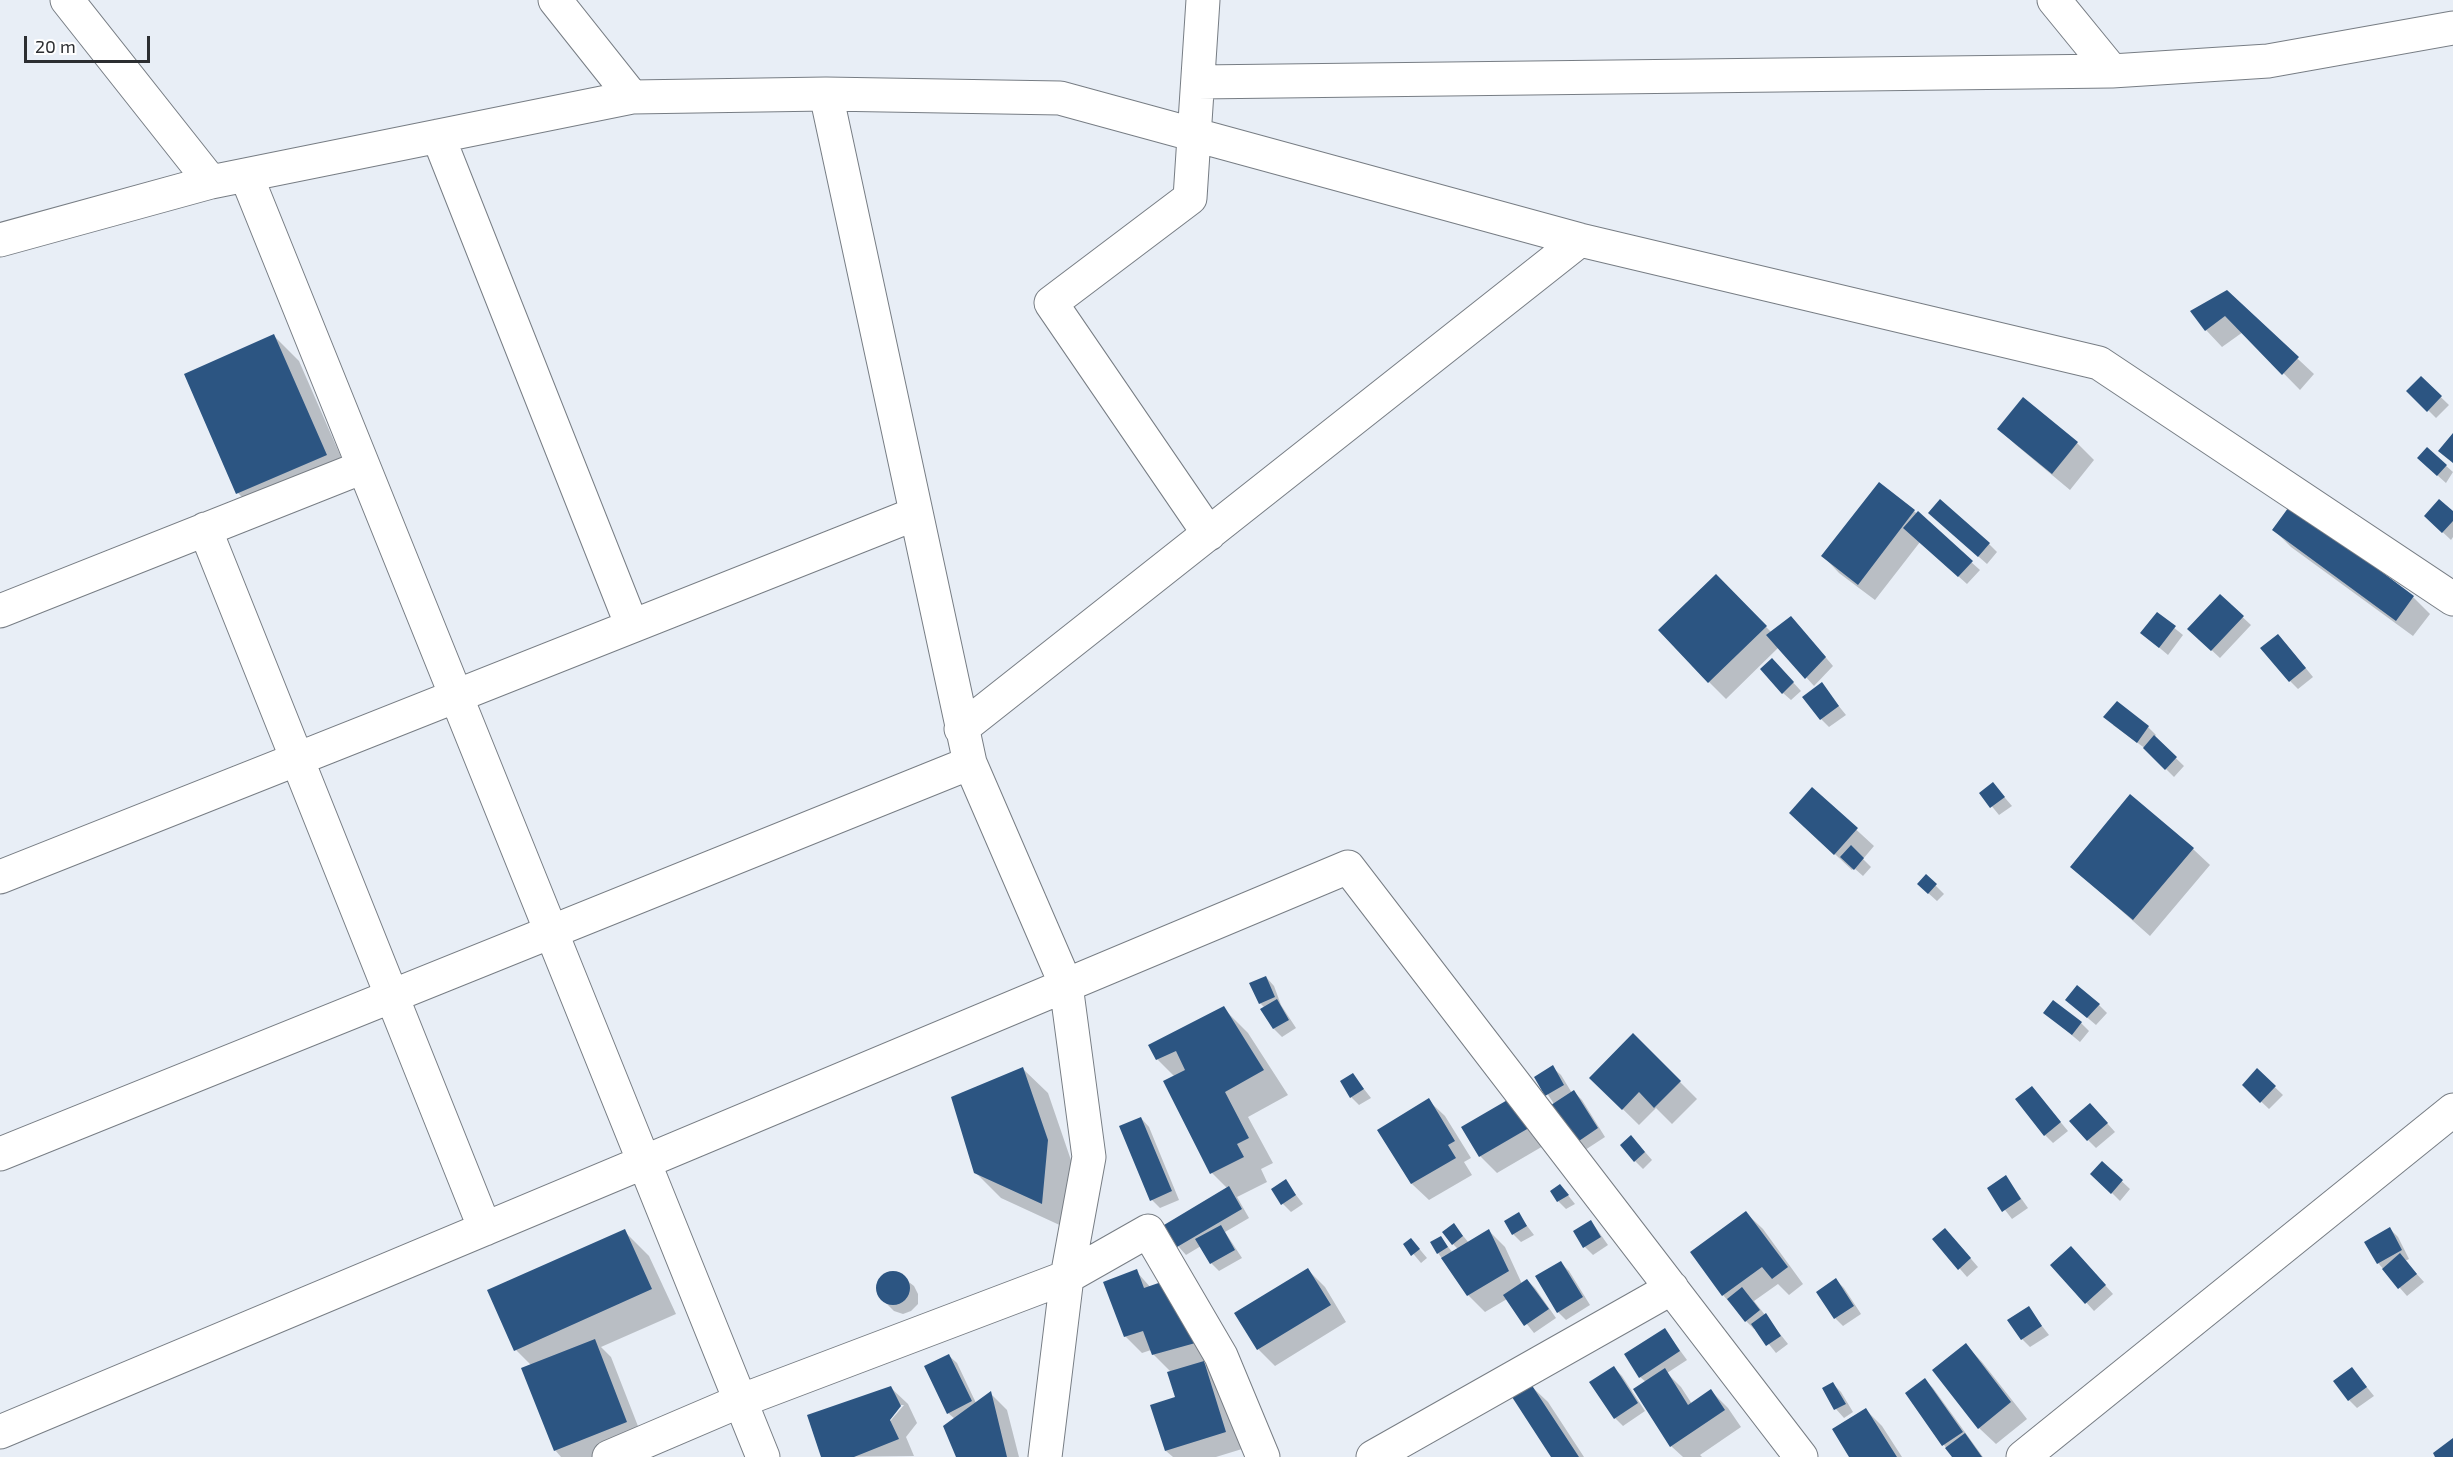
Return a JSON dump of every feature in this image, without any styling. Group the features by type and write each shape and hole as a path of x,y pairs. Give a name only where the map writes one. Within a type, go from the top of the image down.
{"street":[{"path":"68,0 211,182"},
{"path":"555,0 632,97"},
{"path":"1203,0 1190,198 1051,303 1209,534"},
{"path":"2054,0 2112,71"},
{"path":"1198,82 2112,71 2268,61 2453,28"},
{"path":"0,240 211,182 632,97 825,94 1060,98 1580,240 2099,363 2453,599"},
{"path":"825,94 970,763 1066,986 1089,1157 1067,1277 1045,1457"},
{"path":"438,136 632,626"},
{"path":"246,175 763,1457"},
{"path":"961,729 1580,240"},
{"path":"0,610 363,466"},
{"path":"0,878 915,513"},
{"path":"205,529 485,1229"},
{"path":"0,1154 970,763"},
{"path":"0,1432 1348,867 1801,1457"},
{"path":"2023,1457 2453,1110"},
{"path":"609,1457 740,1401 1067,1277 1148,1231 1221,1356 1263,1457"},
{"path":"1373,1457 1672,1288"}],"building":[{"path":"2227,290 2299,357 2282,375 2225,316 2205,331 2190,311"},
{"path":"274,334 327,455 236,494 184,374"},
{"path":"2421,376 2442,396 2427,412 2406,391"},
{"path":"2023,397 2078,442 2052,474 1997,429"},
{"path":"2453,433 2453,463 2438,451"},
{"path":"2427,447 2447,465 2437,476 2417,458"},
{"path":"1879,482 1915,510 1858,585 1821,556"},
{"path":"1940,499 1990,543 1978,557 1928,513"},
{"path":"2439,499 2453,511 2453,521 2442,533 2424,516"},
{"path":"2291,504 2414,596 2396,621 2272,530"},
{"path":"1918,511 1973,561 1958,577 1903,528"},
{"path":"1716,574 1767,626 1708,683 1658,630"},
{"path":"2220,594 2244,616 2211,651 2187,629"},
{"path":"2157,612 2176,626 2159,648 2140,633"},
{"path":"1791,616 1826,657 1805,679 1766,635"},
{"path":"2278,634 2306,668 2289,682 2260,648"},
{"path":"1772,658 1794,682 1782,694 1760,669"},
{"path":"1822,682 1839,706 1820,720 1802,697"},
{"path":"2117,701 2149,726 2137,743 2103,717"},
{"path":"2154,735 2177,757 2165,770 2143,748"},
{"path":"1993,782 2005,797 1990,808 1979,793"},
{"path":"1812,787 1858,828 1834,855 1789,813"},
{"path":"2130,794 2194,848 2133,920 2070,867"},
{"path":"1851,845 1864,858 1854,870 1840,857"},
{"path":"1926,874 1937,884 1928,894 1917,884"},
{"path":"1266,976 1275,997 1259,1004 1249,983"},
{"path":"2077,985 2100,1004 2087,1018 2065,1000"},
{"path":"1277,999 1289,1020 1273,1029 1260,1009"},
{"path":"2053,1000 2082,1022 2072,1035 2043,1013"},
{"path":"1224,1006 1264,1070 1225,1092 1249,1138 1237,1144 1244,1157 1210,1174 1163,1081 1185,1070 1176,1051 1156,1060 1148,1045"},
{"path":"1633,1033 1681,1081 1654,1108 1639,1092 1622,1110 1589,1078"},
{"path":"1553,1065 1564,1085 1545,1096 1534,1077"},
{"path":"1023,1067 1048,1140 1042,1204 974,1173 951,1097"},
{"path":"2257,1068 2276,1086 2260,1103 2242,1085"},
{"path":"1353,1073 1364,1089 1350,1098 1340,1081"},
{"path":"2032,1086 2061,1122 2044,1136 2015,1099"},
{"path":"1574,1090 1598,1128 1576,1143 1551,1105"},
{"path":"1516,1095 1534,1125 1479,1157 1461,1127"},
{"path":"1429,1098 1455,1141 1448,1145 1456,1158 1411,1184 1377,1130"},
{"path":"2090,1103 2108,1123 2087,1141 2069,1121"},
{"path":"1141,1117 1172,1191 1150,1201 1119,1126"},
{"path":"1631,1135 1645,1152 1634,1162 1620,1145"},
{"path":"2102,1161 2123,1180 2111,1194 2090,1174"},
{"path":"2006,1175 2021,1199 2002,1212 1987,1188"},
{"path":"1286,1179 1296,1195 1281,1205 1271,1189"},
{"path":"1560,1184 1569,1195 1557,1202 1550,1191"},
{"path":"1229,1186 1242,1209 1177,1247 1164,1225"},
{"path":"1746,1211 1788,1267 1772,1279 1762,1267 1722,1296 1690,1252"},
{"path":"1519,1212 1527,1226 1512,1235 1504,1221"},
{"path":"1591,1220 1601,1237 1583,1248 1573,1231"},
{"path":"1454,1223 1463,1236 1452,1245 1442,1232"},
{"path":"1221,1225 1235,1250 1210,1264 1195,1239"},
{"path":"2390,1227 2402,1250 2377,1264 2364,1242"},
{"path":"1945,1228 1971,1258 1958,1270 1932,1239"},
{"path":"625,1229 652,1289 514,1351 487,1290"},
{"path":"1489,1229 1509,1271 1467,1296 1441,1258"},
{"path":"1441,1236 1448,1247 1437,1254 1430,1242"},
{"path":"1411,1238 1420,1249 1411,1256 1403,1244"},
{"path":"2071,1246 2106,1285 2085,1304 2050,1265"},
{"path":"2400,1253 2417,1274 2398,1289 2382,1269"},
{"path":"1561,1261 1583,1297 1557,1313 1535,1276"},
{"path":"1308,1268 1331,1305 1257,1350 1234,1313"},
{"path":"1137,1269 1144,1288 1173,1278 1199,1342 1152,1355 1143,1331 1124,1337 1103,1282"},
{"path":"893,1271 905,1276 910,1288 905,1300 893,1305 881,1300 876,1288 881,1276"},
{"path":"1836,1278 1854,1306 1834,1319 1816,1292"},
{"path":"1527,1279 1549,1309 1524,1326 1503,1295"},
{"path":"1742,1287 1760,1310 1745,1322 1727,1299"},
{"path":"2029,1306 2042,1326 2021,1340 2007,1320"},
{"path":"1766,1313 1781,1336 1766,1346 1751,1324"},
{"path":"1665,1328 1680,1351 1639,1378 1624,1354"},
{"path":"595,1339 627,1422 554,1451 521,1368"},
{"path":"1966,1343 2011,1402 1978,1429 1932,1370"},
{"path":"949,1354 972,1401 947,1414 924,1366"},
{"path":"1204,1361 1226,1432 1165,1451 1150,1405 1175,1397 1167,1372"},
{"path":"1614,1366 1638,1403 1614,1419 1589,1382"},
{"path":"2352,1367 2367,1387 2348,1401 2333,1381"},
{"path":"1665,1368 1688,1405 1711,1389 1725,1410 1670,1447 1633,1389"},
{"path":"1925,1378 1963,1432 1942,1446 1905,1393"},
{"path":"1833,1382 1846,1404 1834,1410 1822,1388"},
{"path":"1531,1384 1579,1457 1551,1457 1512,1397"},
{"path":"891,1386 901,1406 890,1420 899,1439 854,1457 821,1457 807,1415"},
{"path":"991,1391 1007,1457 956,1457 943,1426"},
{"path":"1866,1408 1897,1457 1849,1457 1832,1429"},
{"path":"1965,1433 1982,1457 1952,1457 1945,1448"},
{"path":"2453,1438 2453,1457 2435,1457 2433,1453"}]}
